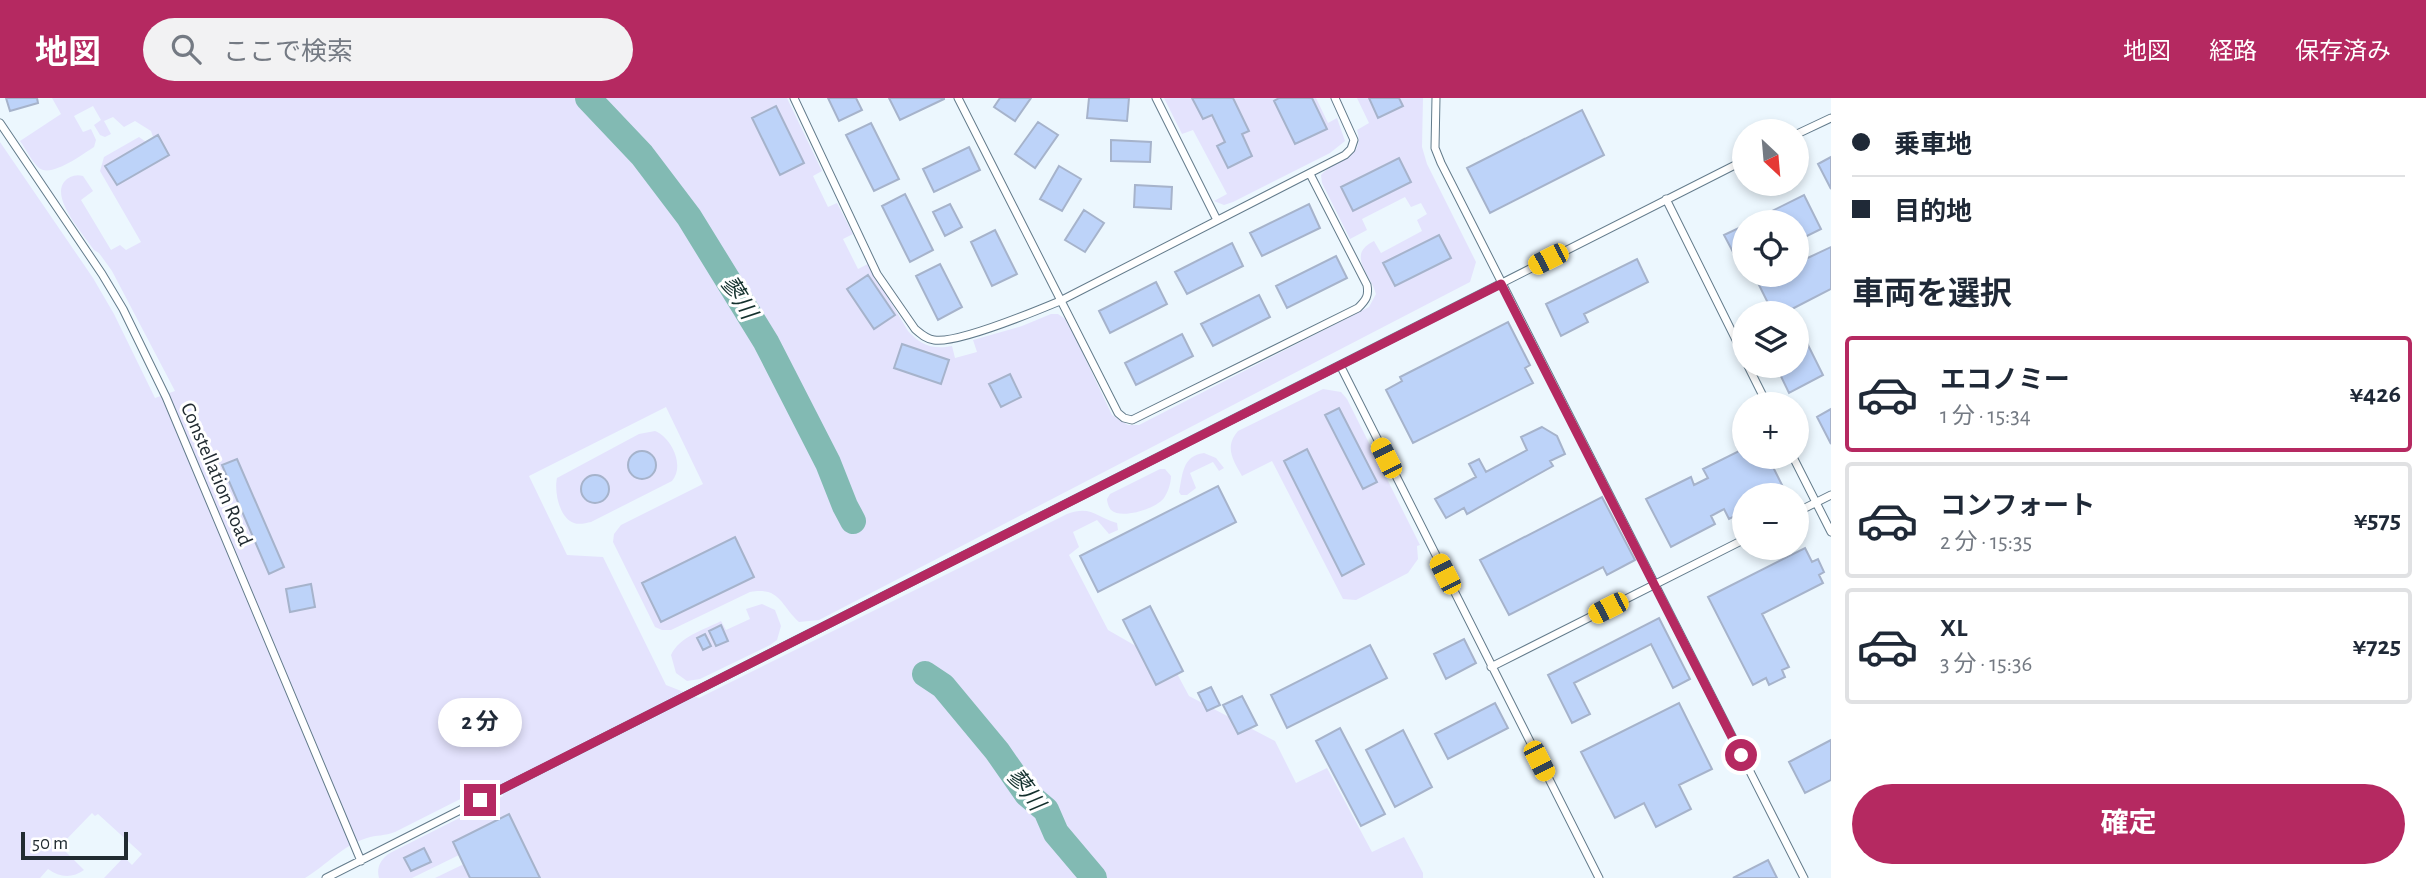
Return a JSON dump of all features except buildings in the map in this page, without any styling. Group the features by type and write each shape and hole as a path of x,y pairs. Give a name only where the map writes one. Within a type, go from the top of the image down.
{"lane":[{"path":"794,98 877,274 915,329 934,340 962,336 1024,317 1060,301 1345,155 1354,140 1335,98"},
{"path":"958,98 1118,413 1132,420 1359,308 1366,301 1369,293 1367,285 1310,173"},
{"path":"1156,98 1217,220"},
{"path":"1436,98 1434,132 1441,163 1804,878"},
{"path":"1810,128 1831,118"},
{"name":"Constellation Road","path":"0,122 102,274 144,351 166,397 361,861"},
{"path":"326,878 1732,166"},
{"path":"1666,199 1732,332"},
{"path":"1340,365 1599,878"},
{"path":"1799,469 1831,533"},
{"path":"1809,506 1831,495"},
{"path":"1492,667 1732,546"}],"shaded area":[{"path":"52,98 787,98 822,171 813,176 828,207 837,203 853,234 843,239 858,269 868,264 913,336 933,347 952,346 955,358 977,352 973,340 1058,314 1067,320 1112,415 1128,425 1139,425 1369,307 1376,294 1362,265 1362,252 1374,241 1381,253 1422,231 1417,220 1427,214 1421,203 1411,207 1405,197 1362,219 1367,230 1350,239 1322,183 1321,175 1353,153 1359,140 1357,130 1369,123 1357,98 1423,98 1422,147 1427,164 1476,262 1470,282 819,620 799,622 774,595 760,591 750,592 671,630 655,627 613,542 614,534 621,525 703,484 666,407 529,476 567,555 603,557 666,685 699,698 1067,514 1088,511 1117,523 1118,530 1109,534 1097,520 1073,532 1079,547 1069,555 1108,630 1174,668 1189,696 1275,741 1296,783 1327,768 1372,852 1404,837 1423,873 1423,878 435,878 464,864 459,855 412,878 379,878 380,864 390,853 503,796 496,781 395,832 358,841 305,878 104,878 124,857 132,865 142,854 98,814 95,816 92,813 60,846 84,870 66,876 48,869 40,878 0,878 0,142 93,278 114,314 155,398 175,391 112,271 65,207 61,189 66,180 73,176 83,176 93,191 81,200 111,250 120,245 126,250 141,242 100,171 104,157 139,137 149,144 154,140 151,131 135,121 124,127 113,117 104,121 111,134 105,137 100,135 94,125 101,120 93,106 74,116 83,132 91,129 96,140 94,147 59,168 44,170 36,165 20,141 61,114"},
{"path":"1164,98 1316,98 1328,123 1337,118 1345,141 1330,153 1224,205 1214,201 1227,194 1193,130 1182,134"},
{"path":"1323,389 1341,392 1347,399 1420,545 1417,546 1418,559 1408,573 1356,600 1343,599 1272,461 1242,476 1231,453 1231,443 1238,431"},
{"path":"655,431 667,440 675,453 677,468 672,481 591,522 578,524 565,516 556,490 557,478 639,434"},
{"path":"1204,453 1216,458 1224,468 1219,471 1213,462 1190,473 1196,488 1187,495 1181,495 1179,492 1187,462"},
{"path":"1165,469 1171,476 1168,490 1160,502 1131,513 1116,513 1111,510 1107,499 1110,494"},
{"path":"762,604 775,610 781,626 777,640 700,679 687,681 676,673 671,655 680,643 721,621 726,630 750,619 746,609"}],"waterway":[{"name":"蓼川","path":"588,98 642,155 689,217 766,342 828,463 853,521"},
{"name":"蓼川","path":"925,674 943,686 997,751 1027,794 1046,810 1056,833 1094,878"}],"route":[{"path":"480,800 1501,284 1741,755"}]}
